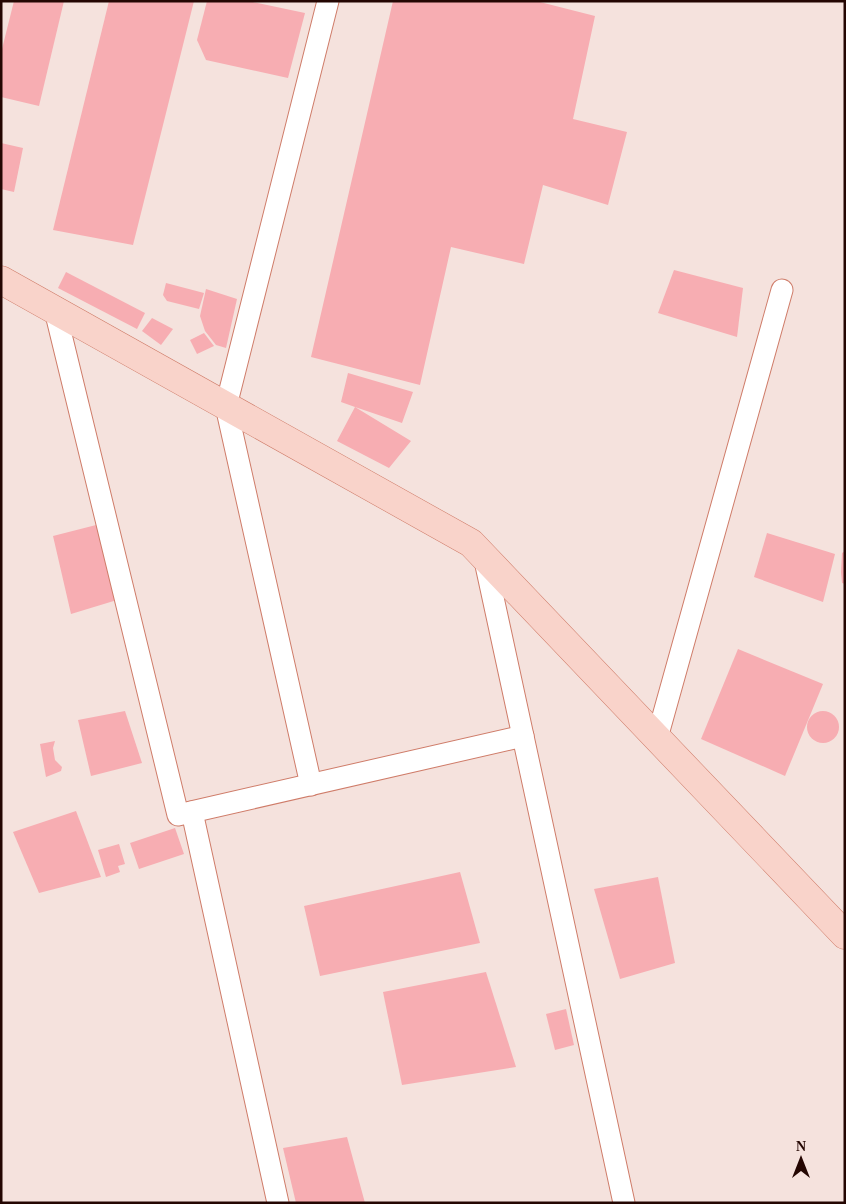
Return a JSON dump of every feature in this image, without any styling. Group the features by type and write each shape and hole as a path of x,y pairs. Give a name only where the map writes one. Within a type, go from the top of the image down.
{"street":[{"path":"311,785 226,406 328,1"},
{"path":"1,280 471,543 845,935"},
{"path":"657,738 782,290"},
{"path":"55,310 178,815 523,736"},
{"path":"484,556 624,1203"},
{"path":"192,812 278,1203"}],"building":[{"path":"14,1 64,1 39,106 1,97 1,53"},
{"path":"109,1 194,1 133,245 53,230"},
{"path":"207,1 248,1 305,13 288,78 206,60 197,40"},
{"path":"393,1 536,1 595,16 573,119 627,132 608,205 543,185 524,264 451,247 420,385 311,357"},
{"path":"1,143 23,148 14,192 1,189"},
{"path":"674,270 743,288 737,337 658,313"},
{"path":"66,272 145,313 137,329 58,288"},
{"path":"166,283 204,293 199,309 167,301 163,295"},
{"path":"206,289 237,299 226,348 216,345 205,331 200,316"},
{"path":"152,318 173,329 161,345 142,331"},
{"path":"204,333 214,346 197,354 190,340"},
{"path":"348,373 413,392 402,423 341,402"},
{"path":"355,407 411,441 389,468 337,441"},
{"path":"100,524 117,600 71,614 53,536"},
{"path":"767,533 835,554 823,602 754,577"},
{"path":"845,551 845,584 842,583 841,572 842,553"},
{"path":"738,649 823,684 785,776 701,739"},
{"path":"125,711 142,763 91,776 78,720"},
{"path":"823,711 834,716 839,727 834,738 823,743 812,738 807,727 812,716"},
{"path":"55,741 53,748 55,760 62,767 61,771 46,777 40,744"},
{"path":"76,811 101,877 39,893 13,832"},
{"path":"175,828 184,854 139,869 130,843"},
{"path":"119,844 125,864 118,866 120,872 106,877 98,850"},
{"path":"460,872 480,943 320,976 304,906"},
{"path":"658,877 675,963 620,979 594,889"},
{"path":"486,972 516,1067 402,1085 383,992"},
{"path":"566,1009 574,1045 555,1050 546,1014"},
{"path":"347,1137 365,1203 296,1203 283,1148"}]}
